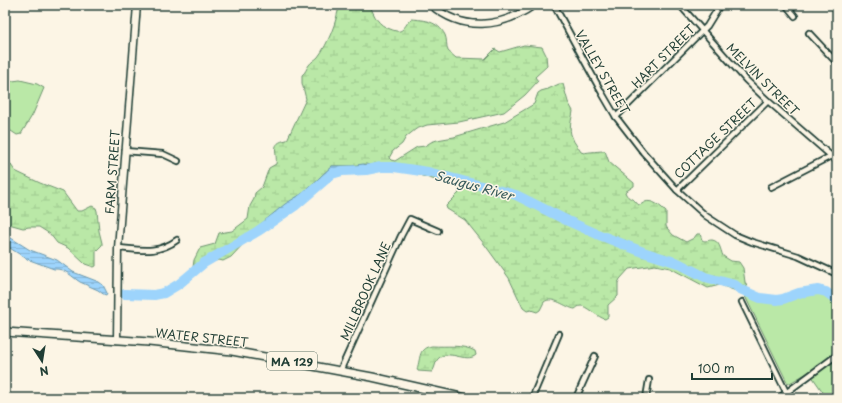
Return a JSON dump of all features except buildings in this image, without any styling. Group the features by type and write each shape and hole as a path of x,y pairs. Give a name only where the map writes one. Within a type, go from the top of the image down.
{"main road":[{"name":"FARM STREET","path":"117,340 118,248 136,5"},
{"path":"431,5 453,19 477,24 491,23 508,19 534,5"},
{"name":"WATER STREET","path":"5,332 218,349 340,371 465,398"}],"street":[{"name":"VALLEY STREET","path":"554,5 616,117 643,152 677,190 706,216 735,235 752,242 798,256 837,274"},
{"name":"MELVIN STREET","path":"680,5 746,80 768,101 835,158"},
{"name":"HART STREET","path":"616,117 711,22 720,5"},
{"path":"786,5 795,16"},
{"path":"809,33 837,63"},
{"name":"COTTAGE STREET","path":"677,190 768,101"},
{"path":"125,150 164,154 178,161"},
{"path":"771,187 835,158"},
{"name":"MILLBROOK LANE","path":"340,371 410,219 438,231"},
{"path":"118,248 157,250 178,240"},
{"path":"742,302 789,398"},
{"path":"532,398 559,334"},
{"path":"779,398 837,355"},
{"path":"576,398 595,356"},
{"path":"646,398 649,380"}],"green space":[{"path":"339,5 370,5 379,23 396,31 402,30 411,19 435,24 445,35 448,51 456,58 485,59 495,49 500,52 524,45 542,47 546,55 547,66 535,77 538,81 525,95 504,112 459,122 427,125 416,129 393,151 389,158 391,160 395,161 417,147 425,146 431,142 454,137 504,122 534,104 538,93 541,91 559,84 563,84 568,102 573,111 570,127 571,134 581,152 605,151 609,162 634,183 634,186 625,192 627,196 639,205 648,201 657,204 662,208 666,212 666,226 673,235 686,242 694,238 697,234 700,234 702,240 712,240 717,242 723,256 731,261 739,262 743,268 745,282 748,289 747,295 720,285 708,288 670,268 655,265 629,269 618,283 618,296 608,305 608,317 605,319 583,306 579,306 575,309 551,300 544,302 540,310 537,312 531,310 527,311 523,308 509,278 485,245 465,220 447,209 446,206 459,193 459,187 382,164 373,166 366,164 332,166 303,193 263,222 252,232 231,257 223,261 219,260 193,267 194,260 200,248 215,244 219,233 232,231 248,219 250,206 254,199 255,193 262,187 269,168 276,164 276,146 281,141 287,140 306,99 302,83 302,75 310,64 318,57 329,39"},
{"path":"20,80 37,84 44,88 33,114 21,134 17,135 5,127 5,82"},
{"path":"9,162 15,171 63,192 77,211 82,211 92,206 96,208 102,245 96,251 96,266 94,267 85,264 68,248 57,243 50,234 39,227 23,228 5,223 5,165"},
{"path":"742,290 760,298 778,300 787,299 808,291 821,290 837,300 837,398 827,398 809,372 788,384"},
{"path":"432,346 465,347 475,351 476,355 467,358 451,355 441,356 437,360 432,372 418,371 417,369 422,351"}],"water":[{"path":"363,164 370,166 351,169 336,168 323,176 293,205 253,232 246,241 252,232 263,222 285,204 303,193 332,166 352,166"},
{"path":"5,236 30,250 57,260 73,272 99,282 103,285 107,293 106,295 80,282 65,271 54,269 27,259 5,245"}],"waterway":[{"name":"Saugus River","path":"125,294 154,295 164,293 179,284 204,263 258,231 296,205 332,174 342,171 394,167 428,172 516,195 597,234 643,252 678,263 705,277 735,285 740,289 760,298 777,300 799,293 818,290 826,292 837,300"}]}
